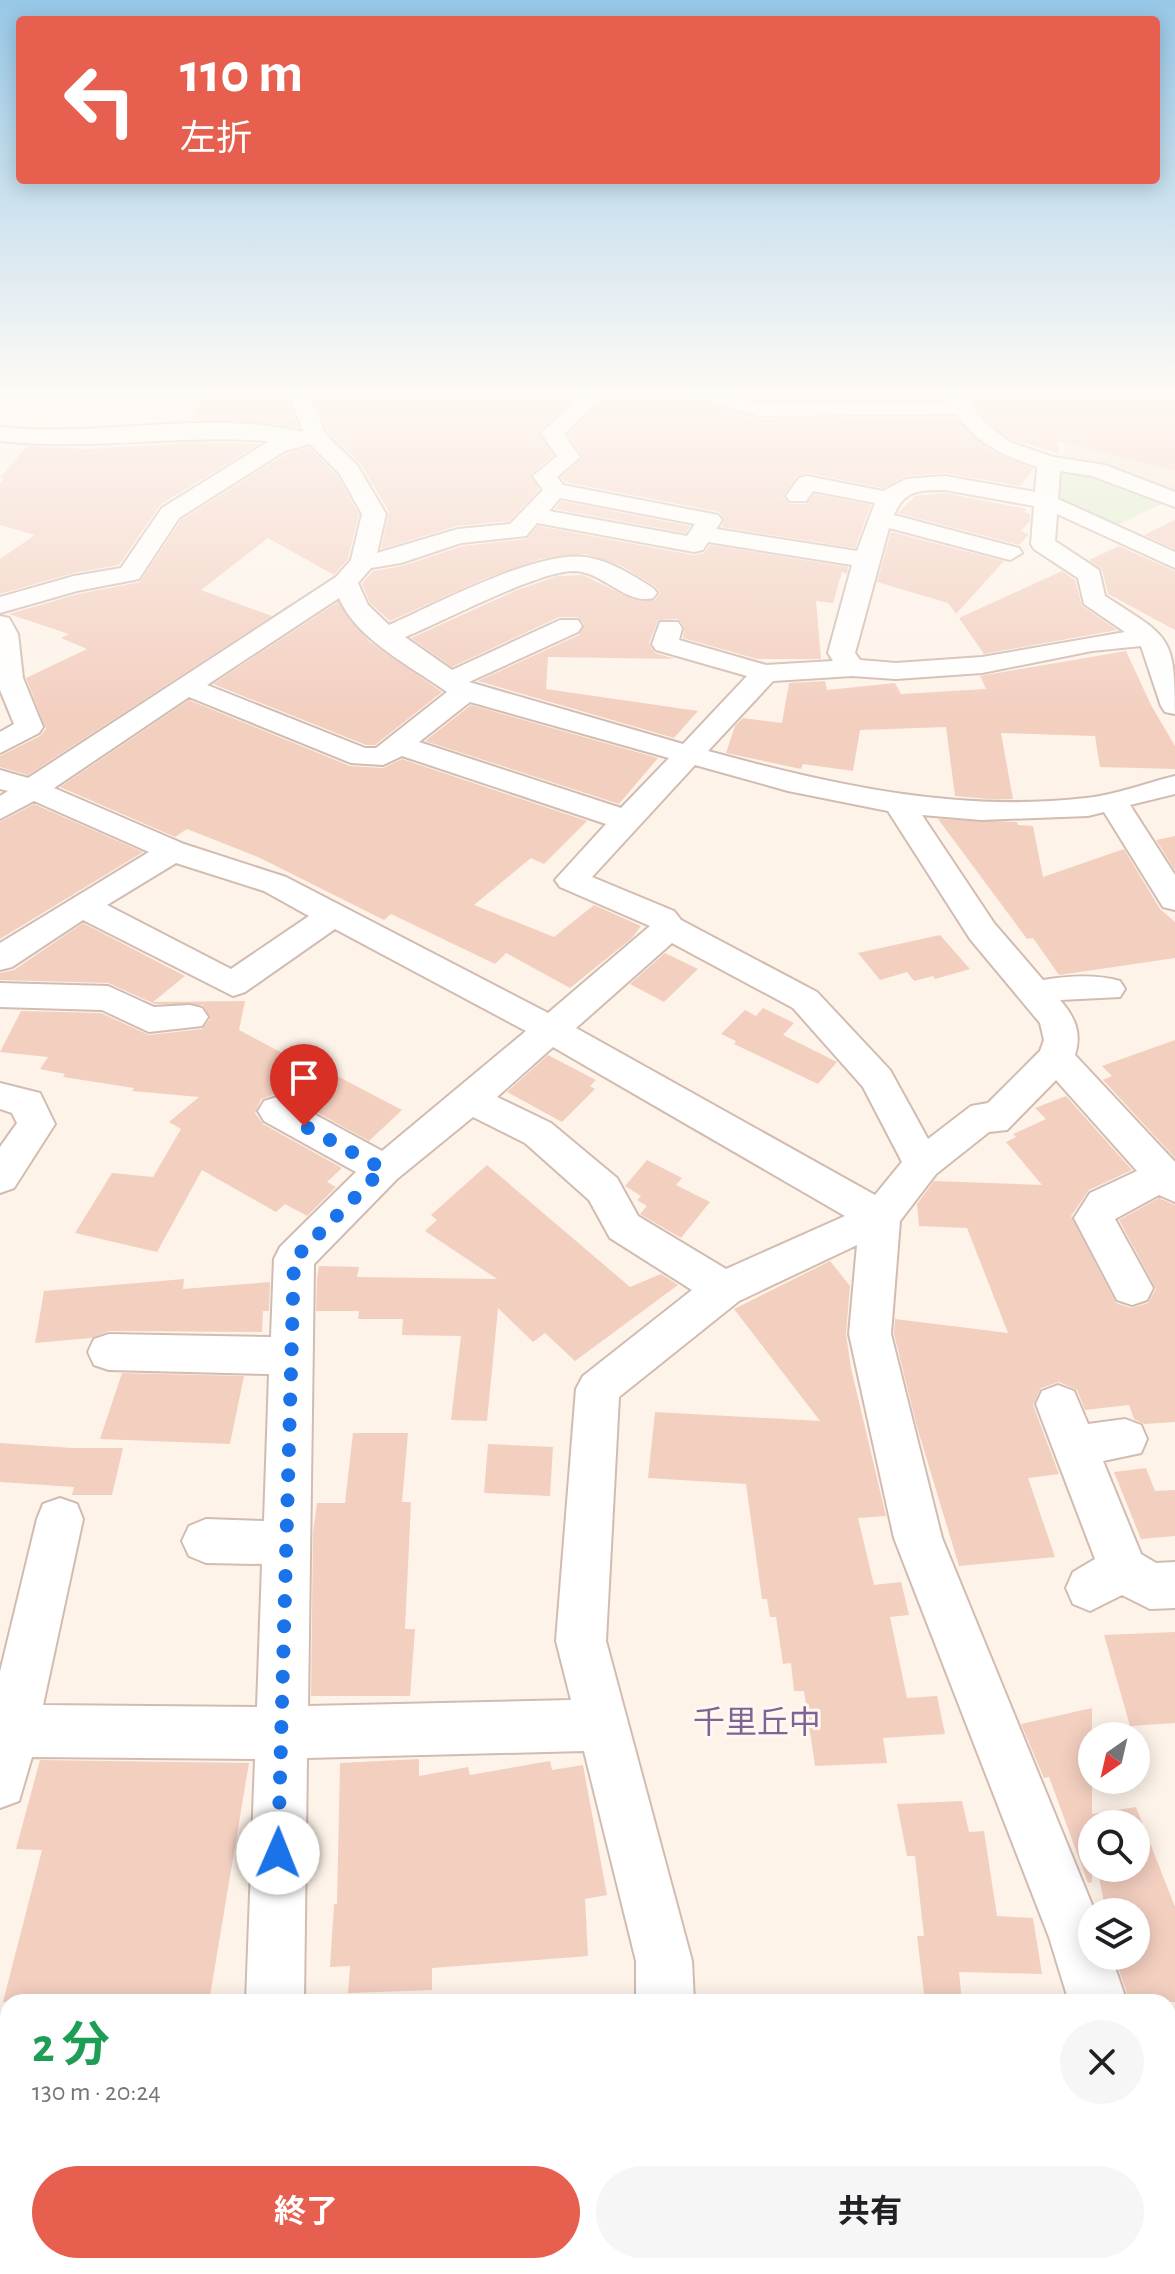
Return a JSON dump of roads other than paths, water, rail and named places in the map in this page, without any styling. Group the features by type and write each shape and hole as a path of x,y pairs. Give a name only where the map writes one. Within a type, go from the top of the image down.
{"street":[{"path":"0,605 74,584 130,574 170,513 192,499"},
{"path":"366,499 374,514 354,572 356,608 386,636 457,686 686,756 788,782 899,804 981,811 1088,807 1175,785"},
{"path":"0,810 354,572 458,536 517,531 547,499"},
{"path":"532,515 694,545 704,534 710,520 602,499"},
{"path":"856,499 1010,553"},
{"path":"852,668 841,653 866,560 890,499"},
{"path":"1029,499 1048,503 1175,561"},
{"path":"1048,499 1043,544 1090,575 1093,599 1151,637 1175,706"},
{"path":"782,547 794,522"},
{"path":"704,534 866,560"},
{"path":"386,636 544,568 570,562 599,565 644,593"},
{"path":"0,624 5,634 9,678 29,727 0,744"},
{"path":"185,686 361,757 383,756 399,745 457,686 569,626"},
{"path":"669,628 665,644 765,673 852,668 896,671 982,665 1092,643 1151,637"},
{"path":"765,673 571,880 662,919 669,928 805,1000 877,1079 922,1164"},
{"path":"399,745 626,820"},
{"path":"0,779 34,790 173,851 275,884 550,1029 880,1217"},
{"path":"1112,801 1175,900"},
{"path":"665,1994 664,1961 581,1641 598,1389 724,1289 880,1217 922,1164 984,1116 994,1120 1056,1057 1062,1040 1057,1020 982,931 899,804"},
{"path":"0,959 62,916 84,907 173,851"},
{"path":"84,907 233,984 333,915"},
{"path":"275,1994 294,1259 383,1169 401,1158 467,1098 669,928"},
{"path":"1036,993 1064,988 1108,989"},
{"path":"0,995 108,998 143,1031 190,1017"},
{"path":"1056,1057 1170,1181 1104,1204 1094,1218 1132,1288"},
{"path":"0,1096 27,1103 36,1124 0,1178"},
{"path":"467,1098 538,1133 603,1189 624,1227 724,1289"},
{"path":"277,1111 383,1169"},
{"path":"880,1217 870,1334 918,1538 1077,1937 1095,1994"},
{"path":"109,1352 291,1356"},
{"path":"1125,1439 1066,1425 1107,1579 1150,1586 1175,1585"},
{"path":"0,1782 60,1519"},
{"path":"206,1541 285,1543"},
{"path":"12,1731 280,1733 602,1725"}],"district":[{"name":"千里丘中","path":"757,1722"}]}
